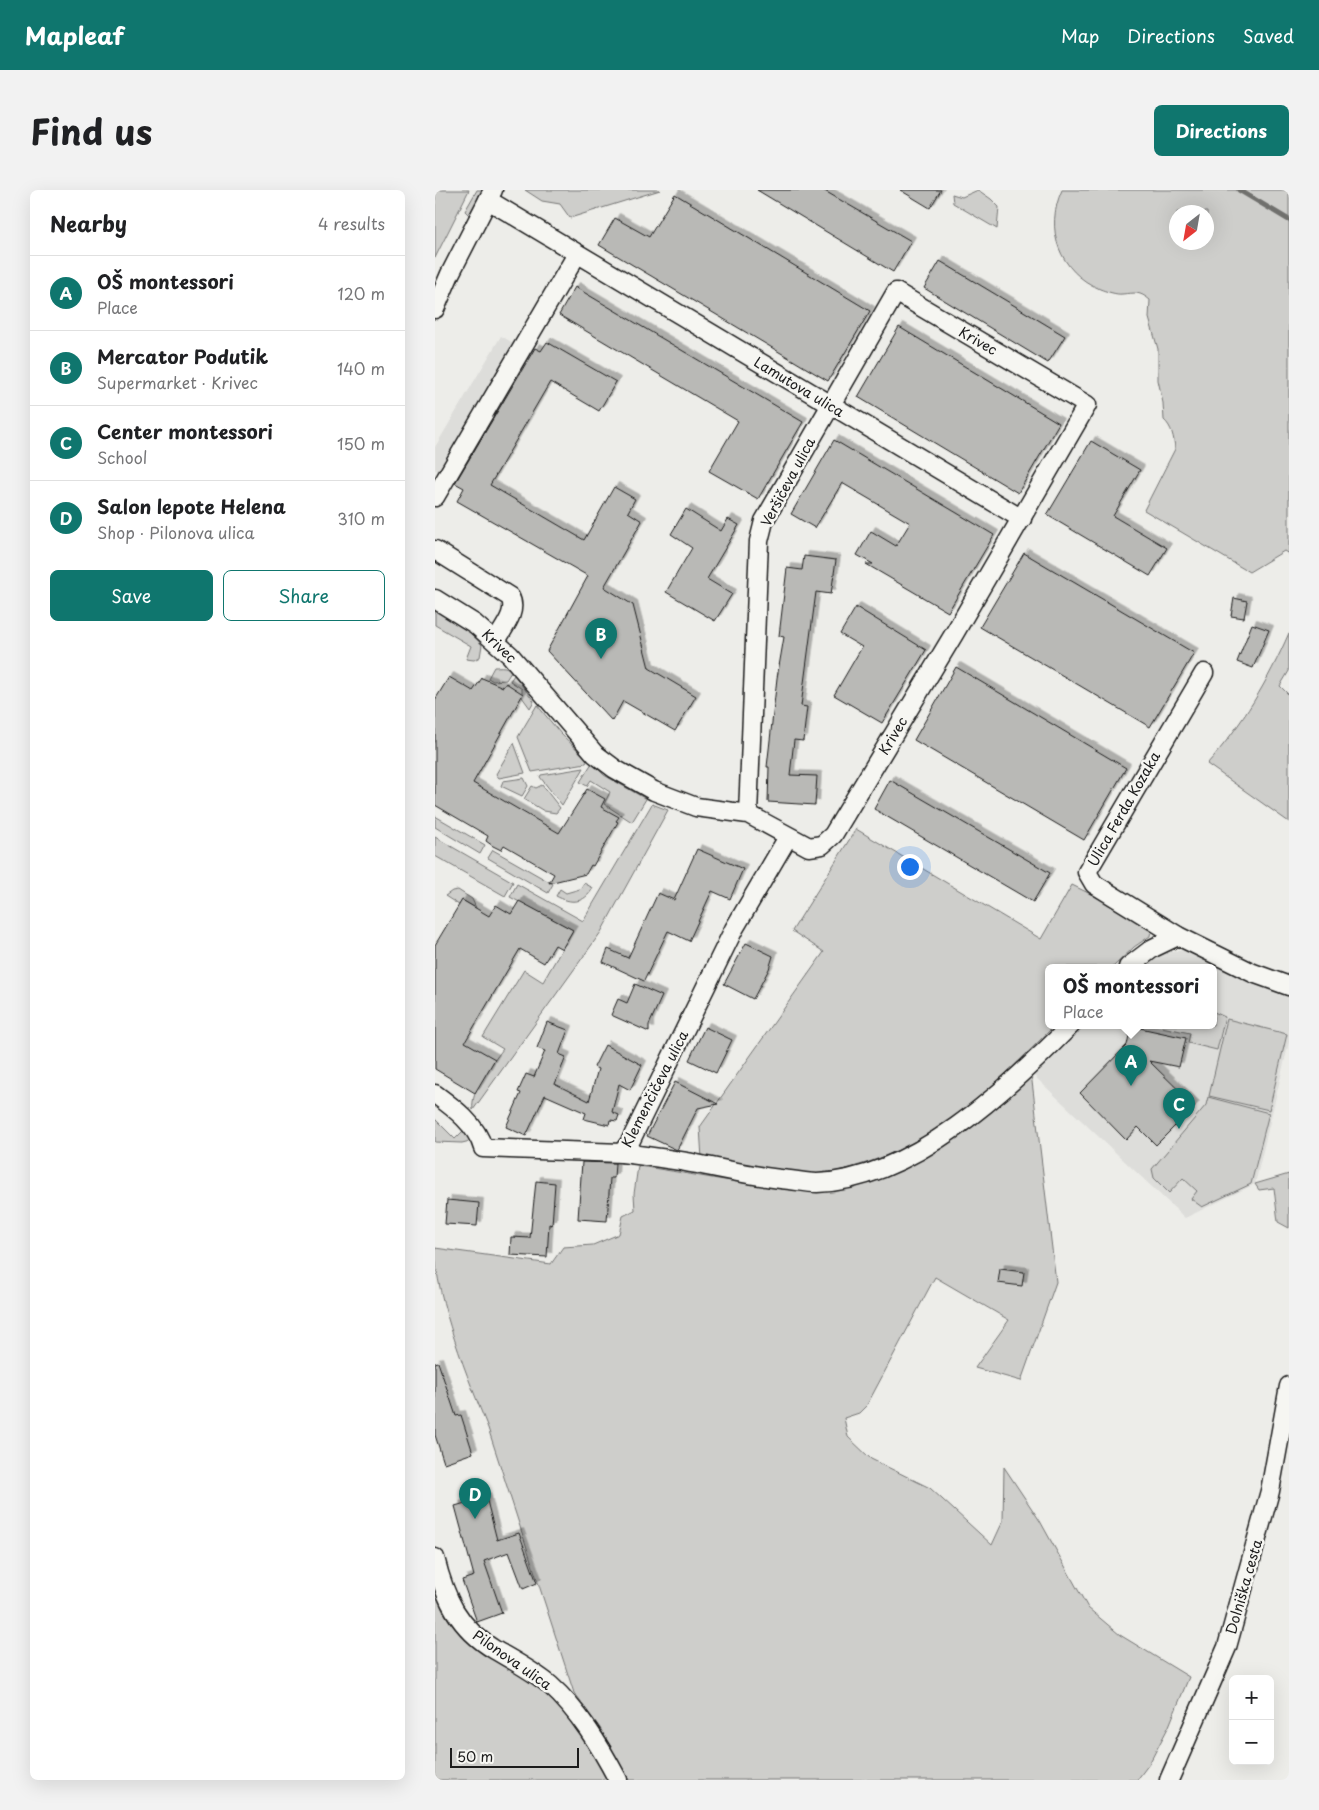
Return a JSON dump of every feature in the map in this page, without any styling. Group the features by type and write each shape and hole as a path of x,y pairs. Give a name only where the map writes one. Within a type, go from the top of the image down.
{"street":[{"name":"Lamutova ulica","path":"491,195 577,254 829,406 1022,518"},
{"path":"435,309 450,274 491,195"},
{"path":"435,497 577,254"},
{"name":"Veršičeva ulica","path":"748,814 759,541 764,521 896,292"},
{"name":"Krivec","path":"435,599 475,624 510,654 595,754 615,769 654,791 696,807 748,814 809,847 821,845 833,834 1022,518 1087,405 896,292"},
{"path":"435,550 511,597 514,607 512,613 496,641"},
{"name":"Ulica Ferda Kozaka","path":"1204,672 1089,864 1087,872 1094,884 1178,936 1253,973 1289,986"},
{"name":"Klemenčičeva ulica","path":"435,1094 478,1134 483,1148 622,1153 630,1142 734,928 788,837"},
{"path":"1132,964 1153,948 1178,936"},
{"path":"622,1153 695,1164 756,1176 816,1183 861,1175 890,1166 961,1123 1019,1077 1067,1029"},
{"name":"Dolniška cesta","path":"1169,1780 1227,1647 1270,1491 1289,1386"},
{"name":"Pilonova ulica","path":"435,1558 447,1600 460,1620 476,1637 536,1674 565,1700 593,1738 618,1780"}],"shaded area":[{"path":"435,190 469,190 435,258"},
{"path":"477,190 483,190 469,215 465,211"},
{"path":"525,190 660,190 570,218 560,204 542,201"},
{"path":"978,190 999,207 997,229 953,203 952,194 962,197"},
{"path":"1062,190 1289,190 1289,554 1284,551 1249,572 1144,510 1175,449 1172,433 1164,420 1163,403 1158,380 1158,349 1149,318 1150,300 1137,293 1117,294 1102,290 1074,272 1059,248 1055,234 1055,220"},
{"path":"501,336 515,344 438,472 435,469 435,447"},
{"path":"435,610 471,633 482,645 480,657 474,660 466,659 471,646 435,625"},
{"path":"1289,633 1289,671 1280,686 1289,695 1289,822 1207,764 1254,702"},
{"path":"494,667 506,667 511,672 506,680 493,681 488,678"},
{"path":"514,675 534,701 530,708 522,697 522,689 510,681"},
{"path":"537,705 561,734 588,760 586,763 532,772 518,737"},
{"path":"514,743 525,773 499,778 496,774"},
{"path":"592,763 604,775 646,799 632,822 604,804 610,792 591,780 587,786 580,782"},
{"path":"584,768 562,805 540,777 541,775"},
{"path":"524,778 528,786 522,796 501,786 503,781"},
{"path":"542,785 560,808 556,813 544,811 524,799 532,786 536,788"},
{"path":"652,804 668,810 601,932 473,1110 473,1102 478,1086 487,1070 503,1049 483,1037 524,970 543,982 573,930 510,897 517,884 583,921"},
{"path":"435,816 485,845 480,854 435,827"},
{"path":"856,829 1041,939 1072,885 1146,921 1151,930 1150,936 1134,947 1116,964 1045,964 1045,1029 1051,1029 1011,1069 963,1110 938,1128 911,1143 883,1157 853,1167 819,1174 782,1172 702,1159 700,1127 824,952 792,931"},
{"path":"435,837 513,882 505,896 435,856"},
{"path":"493,850 553,884 548,893 488,858"},
{"path":"584,883 593,888 581,900 572,901 556,896 560,889 566,893 580,889"},
{"path":"458,890 472,899 476,908 462,900 459,905 445,896 452,891"},
{"path":"1184,950 1199,953 1289,989 1289,1042 1255,1184 1185,1218 1031,1073 1075,1029 1217,1029 1217,964 1147,964 1165,953"},
{"path":"1217,1013 1225,1017 1217,1050 1188,1043 1190,1033 1171,1029 1217,1029"},
{"path":"1227,1019 1287,1034 1269,1110 1209,1096"},
{"path":"1031,1073 1056,1282 1021,1381 975,1368 1009,1320 935,1277 867,1405 859,1413 844,1418 848,1437 871,1459 930,1488 992,1545 1003,1521 1004,1467 1040,1521 1088,1608 1120,1635 1189,1677 1169,1726 1149,1764 1137,1780 629,1780 600,1728 574,1693 488,1428 454,1339 436,1268 435,1248 551,1264 563,1247 593,1245 619,1234 623,1216 635,1210 634,1194 638,1166 780,1187 815,1188 850,1185 884,1177 932,1153 976,1120"},
{"path":"1208,1097 1269,1113 1251,1184 1202,1207 1191,1199 1197,1191 1183,1178 1169,1193 1154,1178 1152,1169 1206,1105"},
{"path":"435,1119 455,1139 466,1128 471,1138 470,1141 462,1143 435,1142"},
{"path":"1289,1174 1289,1228 1278,1222 1274,1188 1259,1190 1255,1184"},
{"path":"435,1591 444,1612 455,1628 469,1642 519,1674 551,1698 575,1727 608,1780 435,1780"}],"building":[{"path":"757,190 823,190 911,241 893,272"},
{"path":"900,190 941,190 930,208"},
{"path":"675,194 870,311 828,381 599,245 615,218 649,237"},
{"path":"940,261 1065,336 1048,363 924,288"},
{"path":"575,287 803,422 758,499 709,471 738,421 559,315"},
{"path":"899,327 1059,423 1018,493 858,397"},
{"path":"547,342 616,382 599,411 550,382 490,485 584,540 614,487 635,499 628,512 642,521 604,587 633,605 649,668 696,696 675,731 623,701 612,721 547,651 588,576 457,501 464,488 455,483 535,348 541,351"},
{"path":"834,440 994,535 948,612 866,564 873,564 857,555 871,531 896,546 910,523 842,483 815,528 791,514"},
{"path":"1091,441 1140,470 1113,516 1167,548 1150,576 1047,515"},
{"path":"686,509 721,531 728,519 739,525 707,579 732,594 715,621 666,592 692,548 671,534"},
{"path":"1024,553 1194,653 1150,727 980,627"},
{"path":"804,556 836,560 831,594 816,592 801,706 807,707 803,741 794,740 790,775 817,776 815,805 768,802 769,767 767,767 777,678 784,637 779,636 787,568 802,570"},
{"path":"1234,598 1247,601 1244,618 1231,616"},
{"path":"856,607 926,650 882,723 834,695 862,647 840,634"},
{"path":"1252,624 1269,630 1253,668 1237,662"},
{"path":"956,667 1126,768 1084,840 914,740"},
{"path":"449,677 473,691 482,678 503,687 506,683 523,694 473,783 559,833 587,789 605,799 601,807 619,817 593,866 591,865 586,874 549,883 554,874 504,845 501,850 493,846 486,841 488,836 435,805 435,700"},
{"path":"890,780 1050,873 1033,902 874,809"},
{"path":"697,849 743,869 730,899 712,891 689,941 668,931 644,981 603,962 608,949 628,958 658,893 674,900"},
{"path":"462,900 489,916 496,905 511,914 519,901 573,930 562,949 555,945 544,963 520,949 465,1042 495,1059 475,1093 435,1069 435,945"},
{"path":"746,943 773,956 769,969 753,999 724,984"},
{"path":"635,984 662,996 649,1025 649,1032 611,1015 618,999 627,1003"},
{"path":"547,1022 568,1030 559,1054 566,1057 555,1084 589,1101 598,1069 594,1067 605,1045 642,1065 630,1090 619,1084 612,1112 619,1115 617,1121 610,1120 609,1125 584,1119 586,1113 545,1095 526,1136 506,1127 521,1093 518,1092 526,1074 534,1077 545,1051 537,1048"},
{"path":"705,1027 732,1040 716,1073 689,1060"},
{"path":"1130,1029 1145,1029 1186,1038 1179,1067 1149,1061 1195,1106 1156,1145 1138,1127 1126,1140 1080,1093 1127,1045"},
{"path":"675,1082 718,1104 698,1108 677,1150 647,1136"},
{"path":"582,1162 615,1163 614,1178 610,1178 607,1221 578,1219"},
{"path":"536,1181 555,1183 552,1225 549,1224 547,1257 510,1255 511,1237 530,1238"},
{"path":"447,1200 479,1203 477,1226 445,1224"},
{"path":"1000,1269 1024,1272 1022,1286 998,1283"},
{"path":"438,1362 456,1416 461,1415 473,1453 444,1463 435,1435 435,1363"},
{"path":"486,1497 497,1540 519,1533 537,1583 523,1589 509,1552 484,1561 502,1613 477,1622 462,1580 474,1576 455,1506"}],"waterway":[{"path":"1239,190 1289,220"}],"place":[{"name":"Mercator Podutik","path":"601,659"},
{"name":"OŠ montessori","path":"1131,1086"},
{"name":"Center montessori","path":"1179,1129"},
{"name":"Salon lepote Helena","path":"475,1519"}]}
